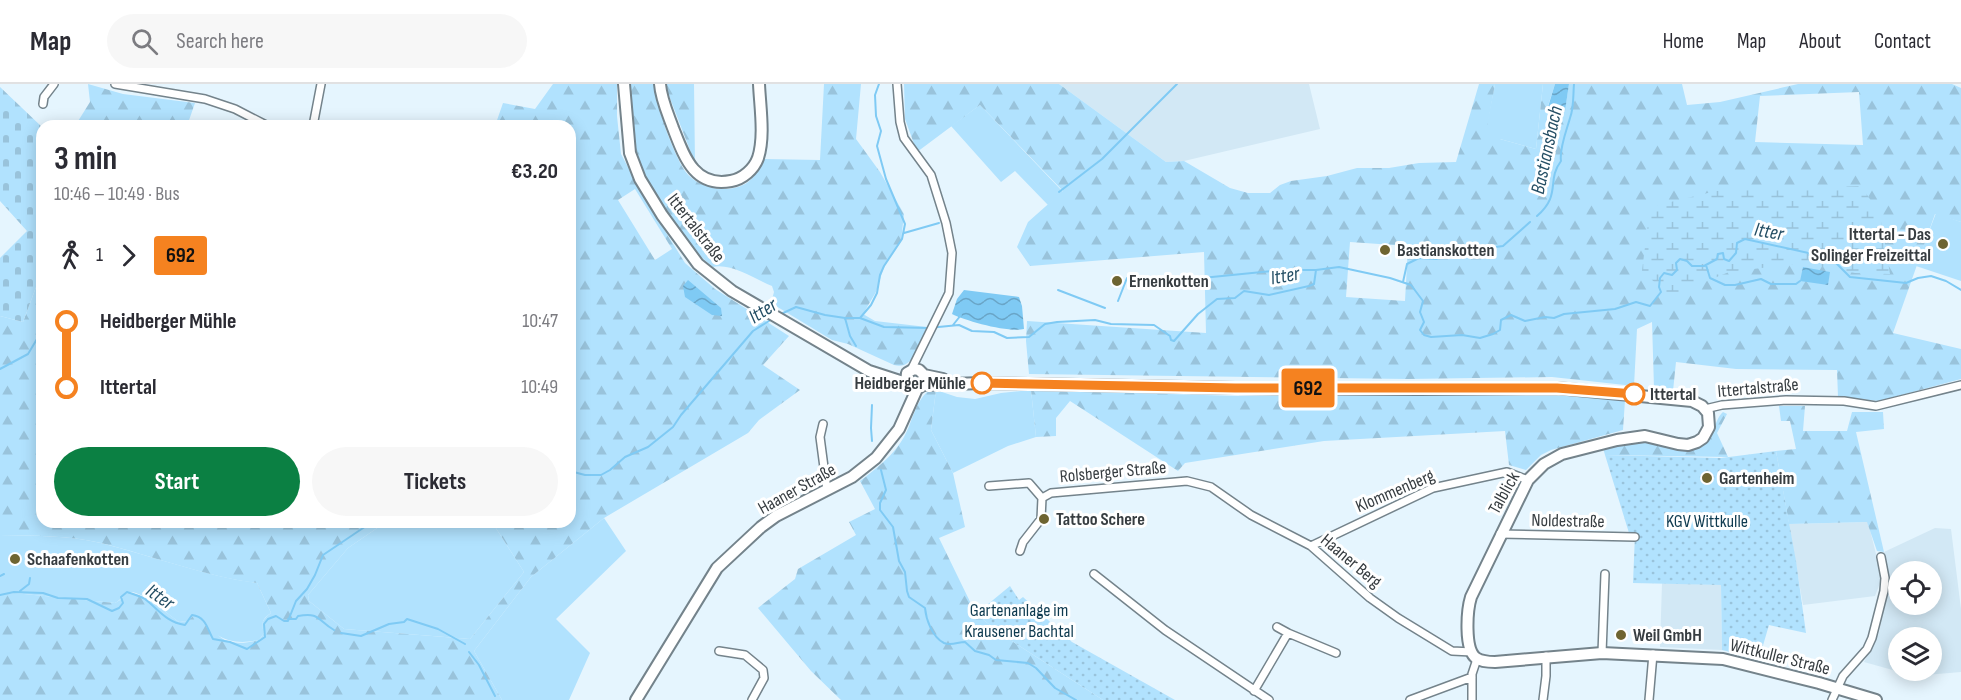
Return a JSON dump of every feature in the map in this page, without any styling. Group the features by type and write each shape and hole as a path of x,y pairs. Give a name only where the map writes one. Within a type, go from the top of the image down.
{"main road":[{"name":"Ittertalstraße","path":"624,84 630,153 640,179 698,264 732,291 848,358 915,379 982,383 1235,388 1557,388 1692,401 1705,410"},
{"name":"Ittertalstraße","path":"660,84 668,115 690,166 702,177 729,182 746,175 758,157 759,84"},
{"name":"Haaner Straße","path":"636,700 717,568 776,516 864,468 886,447 899,429 915,379"},
{"name":"Talblick","path":"1475,656 1468,638 1468,606 1478,579 1528,480 1544,464 1562,454 1617,440 1645,436 1678,444 1688,445 1697,442 1703,438 1709,427 1709,418 1705,410"},
{"name":"Wittkuller Straße","path":"1475,656 1495,662 1602,652 1732,660 1876,700"}],"street":[{"path":"43,104 44,97 54,84"},
{"path":"115,84 205,99 235,109 256,120"},
{"path":"314,120 321,84"},
{"name":"Haaner Straße","path":"897,84 900,122 904,138 931,175 951,241 952,268 948,293 923,346 915,379"},
{"name":"Ittertalstraße","path":"1705,410 1722,405 1786,400 1844,401 1876,406 1961,385"},
{"path":"823,424 820,437 827,490"},
{"name":"Klommenberg","path":"1311,546 1432,488 1507,472 1528,480"},
{"name":"Rolsberger Straße","path":"989,486 1029,483 1042,498 1051,493 1187,481 1211,487"},
{"name":"Haaner Berg","path":"1211,487 1251,515 1311,546 1370,598 1391,613 1452,651 1475,656"},
{"path":"1020,551 1023,542 1041,519 1042,498"},
{"name":"Noldestraße","path":"1500,534 1635,537"},
{"path":"1832,700 1844,675 1867,649 1872,638 1884,591 1885,578 1881,558"},
{"path":"1094,574 1165,630 1269,700"},
{"path":"1602,652 1605,574"},
{"path":"1277,627 1336,653"},
{"path":"1254,691 1288,633"},
{"path":"719,651 745,655 763,670 764,678 752,700"},
{"path":"1649,700 1653,654"},
{"path":"1472,700 1475,656"},
{"path":"1543,700 1546,656"},
{"path":"1410,700 1472,677"}],"shaded area":[{"path":"1059,84 1309,84 1320,129 1184,161 1166,162"},
{"path":"1868,522 1882,578 1875,596 1803,605 1789,524"},
{"path":"1935,528 1951,529 1961,609 1961,672 1942,674 1942,627 1888,627 1888,669 1864,662 1879,633 1888,587 1884,552"},
{"path":"1662,583 1721,585 1722,650 1660,647"}],"green space":[{"path":"88,84 123,94 195,103 189,120 79,120 90,102"},
{"path":"553,84 617,84 617,116 621,154 644,197 685,263 715,289 789,336 763,365 800,390 759,420 748,433 604,518 531,577 474,651 502,700 0,700 0,595 14,593 115,603 125,594 131,593 145,598 179,622 187,621 196,614 201,615 221,638 237,643 259,640 264,633 263,622 271,613 257,583 198,571 89,540 50,536 0,535 0,316 23,322 36,287 36,528 377,528 348,548 308,595 309,601 344,629 470,639 524,572 496,528 576,528 576,120 497,120 503,103 535,109","holes":["635,189 672,249 655,260 618,200"]},
{"path":"630,84 654,84 666,129 685,171 690,177 706,186 724,189 741,186 748,182 756,174 764,159 820,160 824,84 861,84 856,139 880,172 904,214 901,241 884,267 876,292 863,314 875,321 927,327 912,359 901,366 894,365 848,344 832,340 771,303 774,292 772,286 735,269 713,267 701,256 675,225 642,168 631,135"},
{"path":"666,84 694,84 695,163 666,88"},
{"path":"904,84 1059,84 1166,162 1184,161 1230,188 1248,193 1270,193 1280,185 1291,181 1327,176 1357,168 1389,168 1419,163 1456,162 1479,84 1495,84 1485,139 1500,139 1536,149 1543,84 1555,84 1548,106 1565,110 1569,84 1682,84 1687,105 1720,102 1798,84 1952,84 1961,88 1961,222 1935,214 1893,333 1961,349 1961,379 1879,401 1838,397 1837,370 1736,369 1676,362 1673,391 1654,388 1652,322 1637,329 1634,386 1552,377 1408,379 1029,374 1027,321 1206,333 1204,252 1030,266 1017,247 1028,222 1063,191 980,105 917,152 905,119","holes":["1859,92 1863,145 1755,142 1760,96","1350,242 1408,246 1405,301 1346,297"]},
{"path":"1495,84 1543,84 1536,149 1500,139 1484,139"},
{"path":"0,87 36,121 36,287 23,322 0,316 0,258 27,231 0,201"},
{"path":"980,105 1063,192 1048,205 1015,171 1001,182 951,126"},
{"path":"1861,186 1880,214 1890,274 1855,273 1801,263 1729,272 1670,296 1642,271 1650,207 1716,191"},
{"name":"Ittertal - Das Solinger Freizeittal","path":"1936,213 1961,222 1961,281 1916,266"},
{"path":"936,390 957,397 975,399 1031,390 1036,437 1008,446 953,473 931,430"},
{"path":"936,390 931,430 953,473 965,527 939,538 976,614 1004,636 1103,700 841,700 811,671 758,608 795,579 798,569 856,535 849,522 875,509 860,481 890,456 904,437 923,396 928,391"},
{"path":"1031,390 1238,396 1566,396 1625,400 1623,430 1551,450 1541,455 1526,470 1509,465 1505,431 1324,441 1185,463 1178,471 1070,401 1056,418 1056,436 1036,437"},
{"path":"1779,406 1805,406 1803,431 1847,431 1852,412 1883,412 1884,429 1856,432 1884,552 1877,551 1867,522 1789,524 1776,451 1796,449 1790,421 1781,421"},
{"path":"1723,412 1727,414 1717,433 1728,457 1605,455 1603,448 1634,442 1688,450 1701,447 1709,440"},
{"name":"KGV Wittkulle","path":"1776,451 1796,561 1806,633 1769,625 1759,659 1722,650 1721,585 1633,583 1635,534 1629,533 1605,455 1721,458"},
{"path":"604,518 626,551 556,619 590,653 569,700 502,700 474,651 531,577"},
{"path":"377,528 496,528 524,572 470,639 344,629 309,601 308,595 348,548"},
{"path":"0,535 50,536 89,540 198,571 257,583 271,613 263,622 264,633 259,640 238,642 222,638 191,617 187,621 179,622 148,599 130,592 115,603 14,593 0,595"},
{"name":"Gartenanlage im Krausener Bachtal","path":"1010,586 1019,600 1023,597 1072,642 1175,700 1103,700 1004,636 976,614"}],"water":[{"path":"1555,84 1569,84 1565,111 1559,112 1548,107"},
{"path":"1803,267 1830,272 1828,285 1800,281"},
{"path":"688,280 721,308 722,316 712,315 685,297 683,286"},
{"path":"964,290 1019,297 1024,329 998,328 952,314 957,299"}],"waterway":[{"path":"860,318 877,293 880,275 902,239 905,224 886,179 877,146 881,131 876,116 875,95 879,84"},
{"path":"1059,192 1102,159 1177,84"},
{"name":"Bastiansbach","path":"1537,216 1545,208 1552,194 1554,175 1561,161 1562,145 1572,110 1574,84"},
{"name":"Bastiansbach","path":"1403,282 1407,264 1419,258 1437,259 1443,250 1455,252 1461,247 1473,250 1483,246 1488,248 1503,246 1530,222"},
{"path":"904,233 939,223"},
{"name":"Itter","path":"779,315 796,307 825,315 860,318 884,327 928,328 959,325 972,331 994,332 1007,338 1029,337 1045,324 1095,320 1111,324 1154,325 1174,341 1198,314 1217,299 1235,298 1244,291 1269,295 1309,286 1314,284 1316,270 1339,267 1411,285 1423,301 1420,312 1424,322 1420,330 1424,335 1431,337 1462,335 1480,338 1500,330 1501,320 1511,315 1525,321 1615,309 1636,302 1650,306 1661,292 1660,278 1664,273 1672,275 1677,270 1676,263 1680,259 1692,266 1704,266 1717,259 1718,254 1723,253 1724,259 1729,261 1736,253 1737,243 1745,239 1831,258 1850,277 1906,283 1931,276 1946,281 1961,290"},
{"path":"1706,265 1710,278 1725,285 1761,279 1771,284 1796,284 1800,281"},
{"path":"1118,301 1127,278 1202,278 1282,270 1316,270"},
{"path":"1058,290 1105,308"},
{"path":"953,325 961,315"},
{"path":"845,318 850,336 856,346"},
{"name":"Itter","path":"576,473 601,475 625,457 648,447 673,427 753,331 772,319"},
{"path":"0,369 28,354 36,341"},
{"path":"872,405 872,441"},
{"path":"881,470 886,490 880,503 880,510 893,527 909,597 925,608 928,622 936,637 947,644 965,642 975,651 989,655 996,660 1028,663 1055,688 1076,700"},
{"name":"Itter","path":"0,595 14,592 43,593 58,598 87,599 112,611 123,603 121,597 127,592 145,599 168,618 178,623 185,625 192,615 197,616 206,624 213,639 230,642 247,649 265,637 264,624 268,619 276,616 288,621 296,601 307,589 323,555 363,528"},
{"path":"0,576 4,574"},
{"path":"20,591 29,584 30,578"},
{"path":"288,619 311,615 334,630"},
{"path":"341,633 361,636 407,619 438,629 465,644"},
{"path":"469,652 479,665 495,696"}],"bus line":[{"name":"692","path":"982,383 1235,388 1557,388 1634,394"}],"place":[{"name":"Ittertal - Das Solinger Freizeittal","path":"1943,244"},
{"name":"Bastianskotten","path":"1385,250"},
{"name":"Ernenkotten","path":"1117,281"},
{"name":"Heidberger Mühle","path":"982,383"},
{"name":"Ittertal","path":"1634,394"},
{"name":"Gartenheim","path":"1707,478"},
{"name":"Tattoo Schere","path":"1044,519"},
{"name":"Schaafenkotten","path":"15,559"},
{"name":"Weil GmbH","path":"1621,635"}]}
